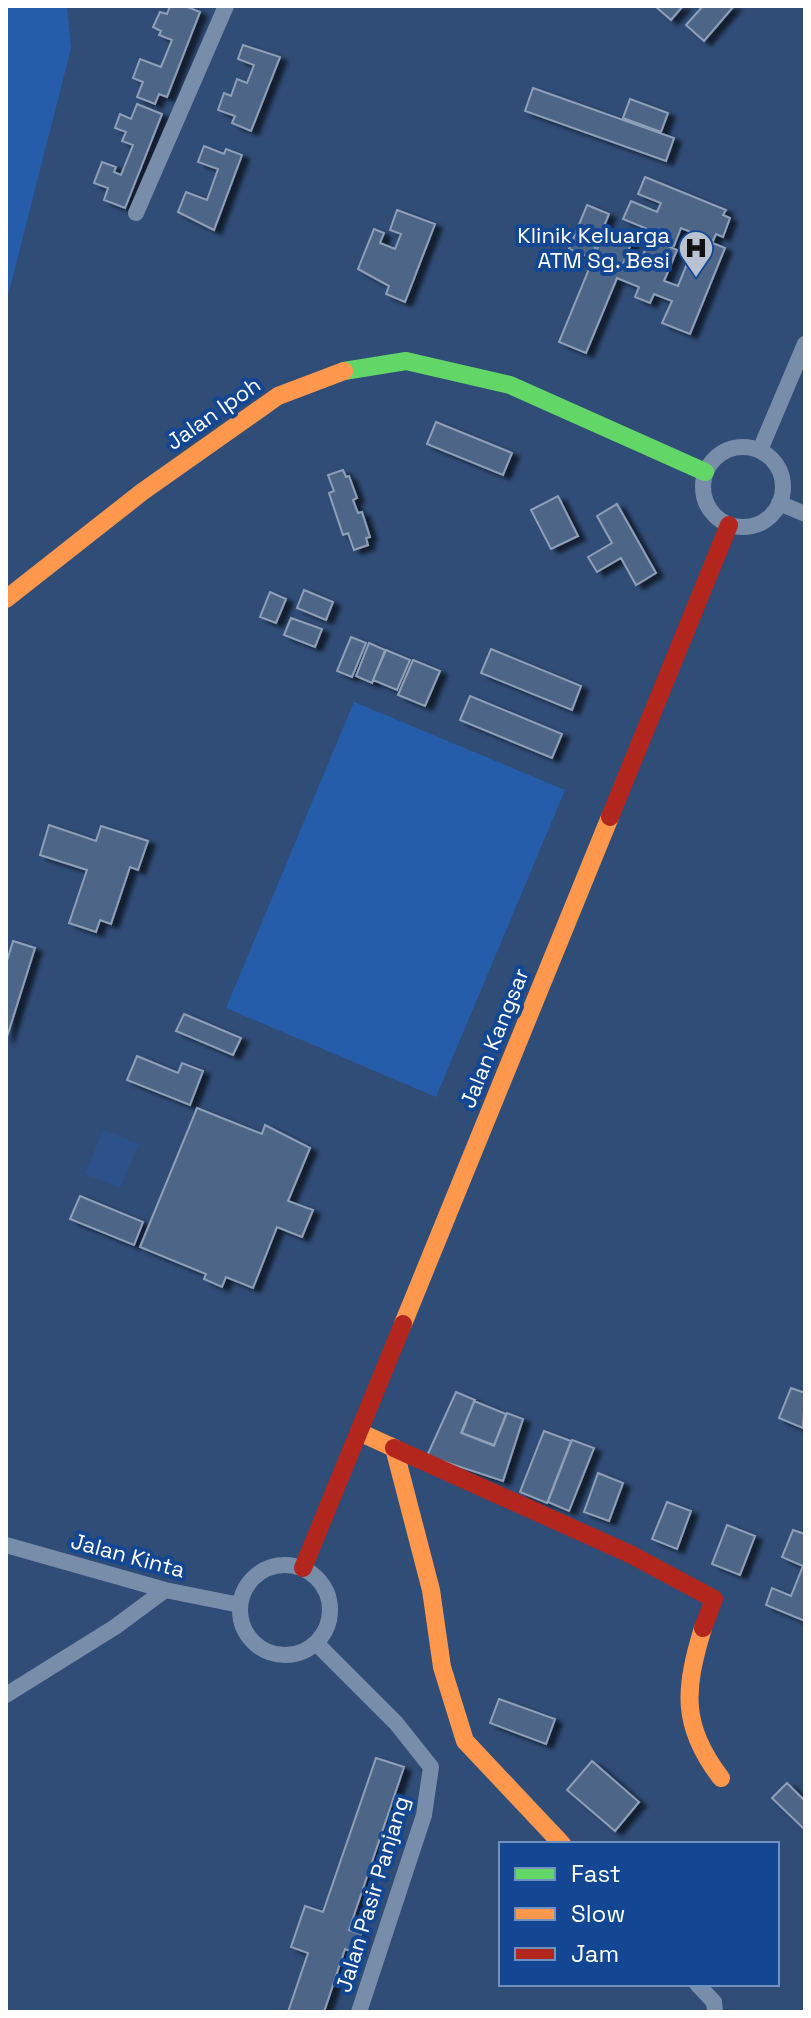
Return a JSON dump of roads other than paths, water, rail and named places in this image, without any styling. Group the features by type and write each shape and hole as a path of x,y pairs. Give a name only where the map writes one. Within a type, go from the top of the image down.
{"street":[{"path":"136,213 226,6"},
{"path":"760,450 805,344"},
{"name":"Jalan Ipoh","path":"6,599 142,492 278,396 342,371 406,361 510,385 705,472"},
{"path":"731,448 760,450 779,470 783,482 779,503 765,522 729,525 712,513 705,501 705,472 719,454 731,448"},
{"path":"779,503 805,514"},
{"name":"Jalan Kangsar","path":"303,1568 729,525"},
{"path":"359,1432 630,1554 714,1599 701,1631 689,1716 697,1746 721,1778"},
{"path":"394,1448 431,1590 442,1667 465,1741 560,1842"},
{"name":"Jalan Kinta","path":"6,1545 165,1590 240,1605"},
{"path":"275,1566 303,1568 316,1577 330,1601 330,1616 316,1643 303,1652 283,1656 264,1650 249,1637 242,1623 240,1605 245,1590 261,1572 275,1566"},
{"path":"6,1695 115,1627 165,1590"},
{"name":"Jalan Pasir Panjang","path":"316,1643 396,1723 431,1767 424,1815 359,2012"},
{"path":"699,1986 714,2002 715,2012"}],"place":[{"name":"Klinik Keluarga ATM Sg. Besi","path":"696,279"}]}
